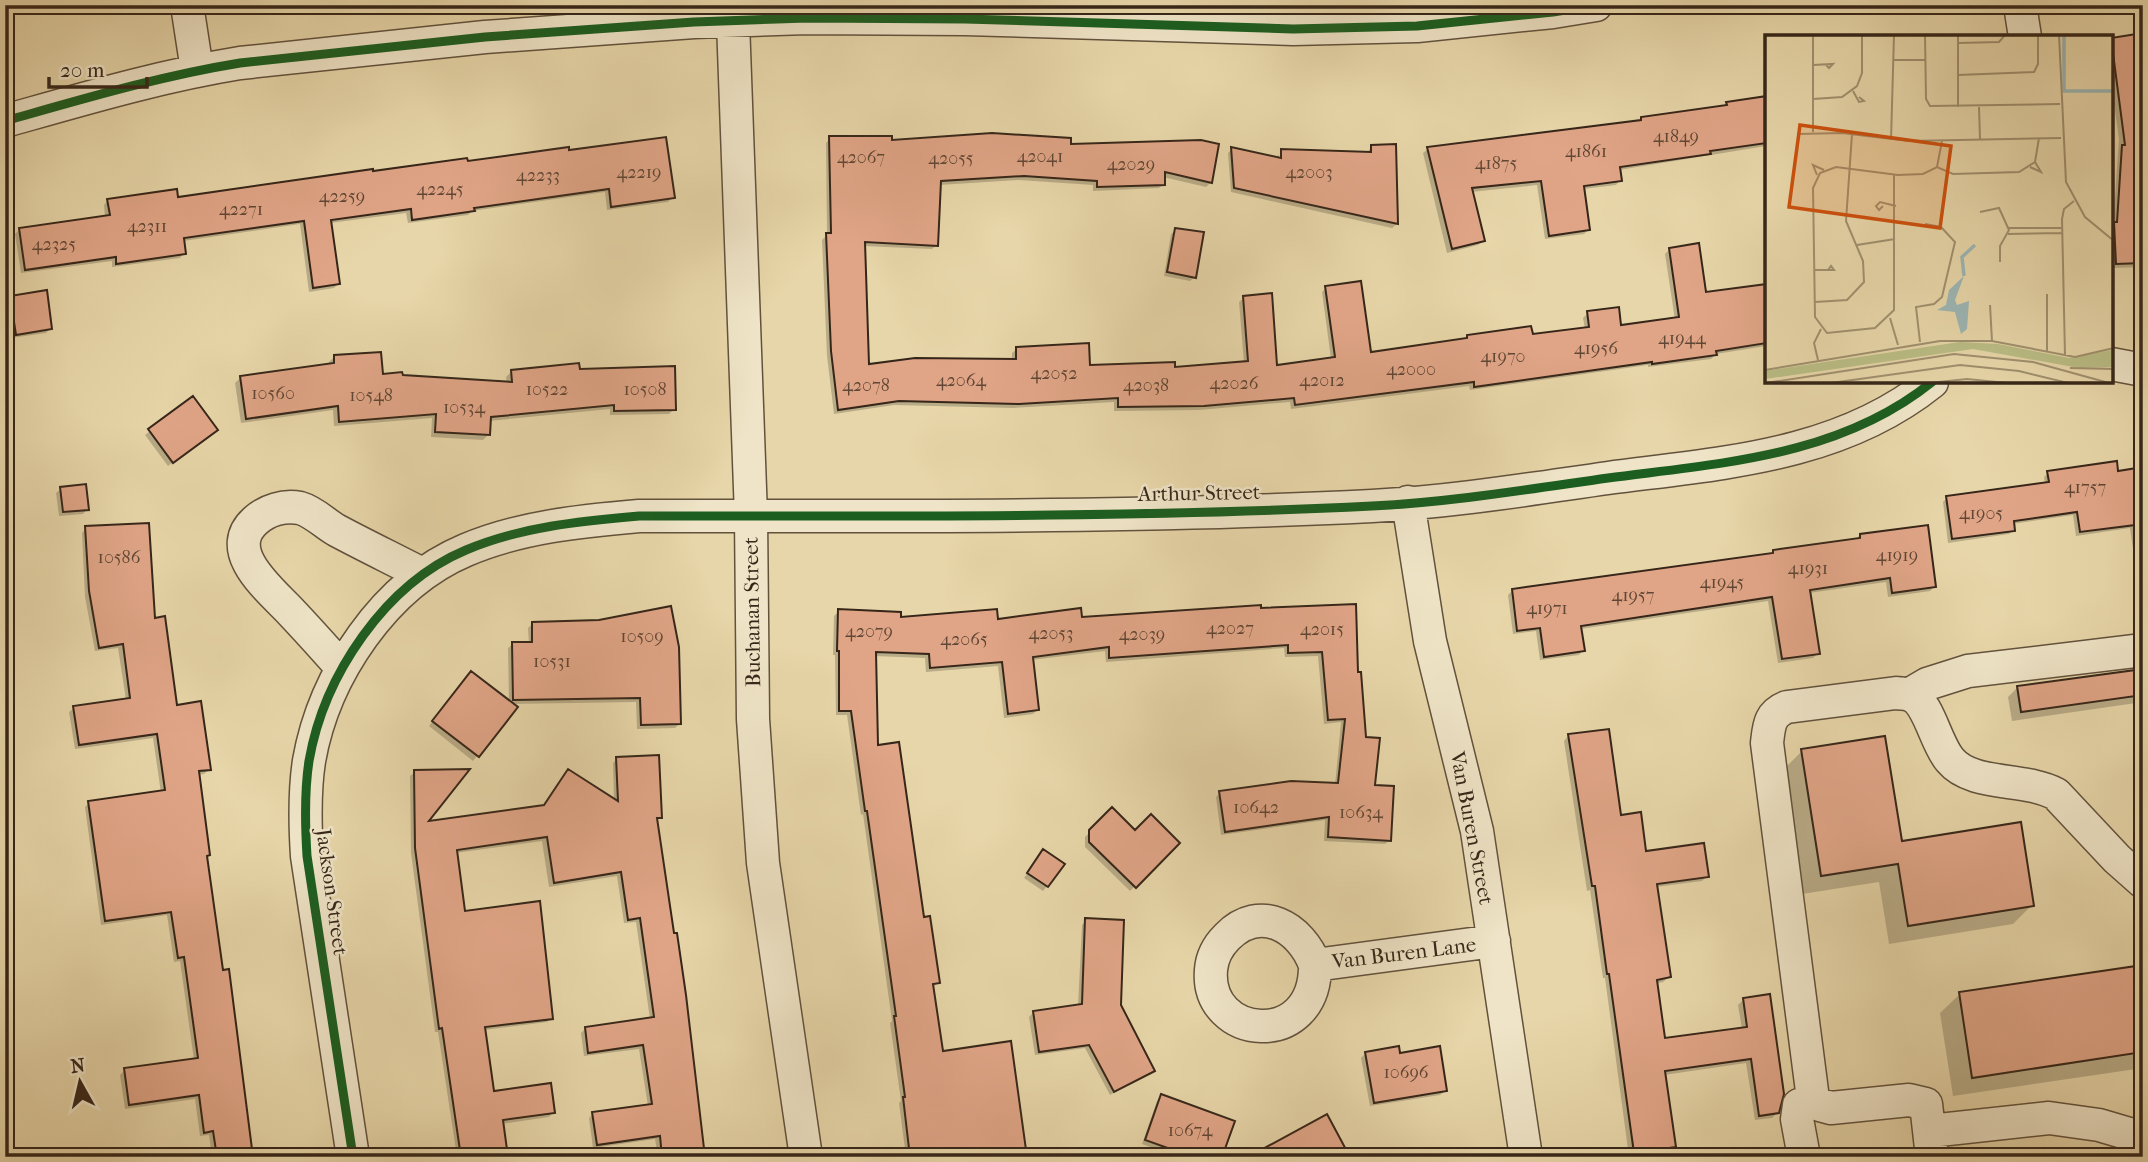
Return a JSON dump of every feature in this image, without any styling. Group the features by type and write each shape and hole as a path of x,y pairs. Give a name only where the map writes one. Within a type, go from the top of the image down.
{"street":[{"path":"187,5 197,70"},
{"path":"5,121 98,94 197,70 240,63 602,27 807,18 1294,17 1417,26 1595,5"},
{"path":"2020,5 2025,35"},
{"name":"Buchanan Street","path":"733,22 751,516 753,719 763,863 806,1157"},
{"path":"2113,364 2143,370"},
{"name":"Arthur Street","path":"452,557 467,549 508,536 580,521 639,516 1179,512 1374,506 1468,497 1756,458 1815,444 1871,421 1930,383"},
{"name":"Van Buren Street","path":"1408,502 1430,641 1477,831 1527,1157"},
{"path":"342,668 260,581 252,569 245,548 245,537 250,526 269,512 285,507 303,509 333,528 422,574"},
{"name":"Jackson Street","path":"353,1157 307,856 305,791 310,759 321,717 342,668 372,624 422,574 452,557"},
{"path":"1910,695 1927,684 1968,671 2143,650"},
{"path":"2143,882 2117,859 2056,794 2042,787 1968,774 1950,761 1920,701 1910,695 1896,693 1787,708 1777,711 1771,719 1766,743 1813,1099 1820,1105 1831,1108 1909,1100 1926,1104 1931,1144 2049,1118 2099,1125 2143,1138"},
{"name":"Van Buren Lane","path":"1315,965 1494,942"},
{"path":"1804,1157 1797,1119 1799,1105 1813,1099"}],"building":[{"path":"2143,33 2143,263 2116,264 2114,222 2117,222 2122,145 2125,145 2113,38"},
{"path":"1765,96 1765,143 1620,167 1622,181 1584,186 1590,230 1549,236 1541,181 1472,188 1485,241 1452,249 1427,147 1641,120 1641,117 1727,105 1726,102"},
{"path":"992,133 1071,138 1071,144 1201,140 1219,144 1212,183 1165,172 1165,185 1097,187 1097,181 1024,176 941,181 938,246 865,242 869,364 915,358 1016,359 1016,347 1089,343 1090,365 1175,362 1175,367 1248,361 1243,296 1272,293 1277,365 1335,357 1325,286 1361,281 1371,352 1531,326 1533,334 1589,327 1587,311 1619,307 1621,325 1679,317 1669,248 1699,243 1706,292 1765,284 1765,343 1716,351 1717,355 1652,364 1474,387 1474,382 1295,405 1294,398 1204,406 1118,407 1118,398 1019,404 899,401 838,410 831,351 826,233 831,233 829,136 892,136 892,140"},
{"path":"666,137 675,198 611,207 609,189 474,208 475,211 412,220 411,209 331,220 340,284 313,288 304,221 184,238 186,254 116,264 116,257 25,270 19,228 110,215 107,199 177,189 178,197 373,169 467,158 468,161 569,147 569,150"},
{"path":"1396,144 1398,224 1234,188 1231,147 1281,158 1281,149 1371,152 1371,145"},
{"path":"1175,228 1204,232 1196,278 1167,272"},
{"path":"47,290 52,329 16,335 10,296"},
{"path":"381,352 383,374 402,372 403,375 512,382 511,370 579,363 580,369 675,366 676,410 614,411 614,405 491,417 490,435 435,432 436,414 339,422 338,406 246,419 240,376 334,363 334,355"},
{"path":"193,396 218,430 173,463 148,429"},
{"path":"2117,461 2118,471 2143,467 2143,524 2080,532 2077,512 2014,521 2015,531 1952,539 1946,496 2049,482 2047,471"},
{"path":"86,484 89,510 63,512 60,487"},
{"path":"149,523 155,618 165,616 177,705 201,701 211,770 199,771 210,855 207,856 223,970 229,969 253,1157 217,1157 213,1131 204,1133 199,1095 129,1105 124,1068 198,1058 184,957 178,958 171,912 105,921 88,801 165,790 157,734 79,745 73,706 130,698 123,644 99,648 89,591 85,526"},
{"path":"1928,525 1936,587 1892,593 1890,578 1810,590 1820,654 1782,659 1772,597 1581,626 1585,651 1544,657 1540,628 1517,631 1512,589 1773,553 1773,550 1860,538 1860,534"},
{"path":"1356,604 1358,672 1361,672 1366,737 1380,738 1375,785 1394,786 1391,841 1328,837 1329,817 1225,832 1219,791 1291,781 1338,783 1345,719 1328,720 1322,652 1288,653 1288,645 1109,658 1109,647 1033,657 1039,710 1008,714 1002,662 930,668 929,654 876,652 878,745 899,742 924,917 930,916 940,983 933,984 943,1051 1011,1041 1027,1157 910,1157 896,1016 867,811 851,711 839,711 838,609 901,612 901,617 997,609 998,619 1081,608 1082,617 1261,605 1261,608"},
{"path":"671,606 679,647 681,724 641,725 640,698 513,700 512,642 532,642 532,622 599,620"},
{"path":"2143,669 2143,695 2021,712 2017,686"},
{"path":"471,671 518,707 479,757 432,721"},
{"path":"1609,729 1621,815 1641,812 1646,851 1704,843 1709,877 1657,884 1671,977 1657,980 1665,1038 1747,1027 1743,998 1770,994 1784,1094 1779,1113 1759,1116 1751,1059 1665,1071 1676,1147 1634,1153 1609,974 1568,734"},
{"path":"1885,736 1902,841 2021,822 2034,906 1908,926 1898,864 1821,876 1801,749"},
{"path":"659,755 662,818 657,818 686,995 705,1157 662,1157 660,1136 597,1145 592,1112 652,1104 643,1045 588,1053 585,1027 654,1017 640,918 628,920 621,872 554,883 547,837 457,850 465,911 540,901 553,1019 485,1027 494,1091 551,1083 555,1113 503,1120 508,1157 461,1157 442,1028 439,1029 415,848 414,770 470,769 429,821 544,805 568,769 618,801 616,757"},
{"path":"1112,807 1135,830 1151,814 1180,843 1136,888 1089,842 1089,830"},
{"path":"1043,849 1065,864 1048,887 1027,873"},
{"path":"1085,918 1124,920 1121,1005 1155,1071 1114,1092 1089,1045 1039,1052 1033,1011 1082,1004"},
{"path":"2143,965 2143,1052 1972,1078 1959,992"},
{"path":"1399,1046 1400,1053 1440,1046 1447,1091 1374,1103 1365,1052"},
{"path":"1161,1094 1235,1121 1222,1157 1193,1157 1145,1140"},
{"path":"1327,1114 1350,1157 1248,1157"}],"cycle path":[{"path":"5,121 151,81 210,68 485,37 694,22 807,18 965,19 1293,29 1417,26 1596,5"},
{"path":"353,1157 307,856 305,808 309,761 328,697 363,636 409,585 437,565 466,550 529,530 639,516 1189,513 1372,506 1461,498 1778,453 1858,427 1896,407 1931,383"}]}
